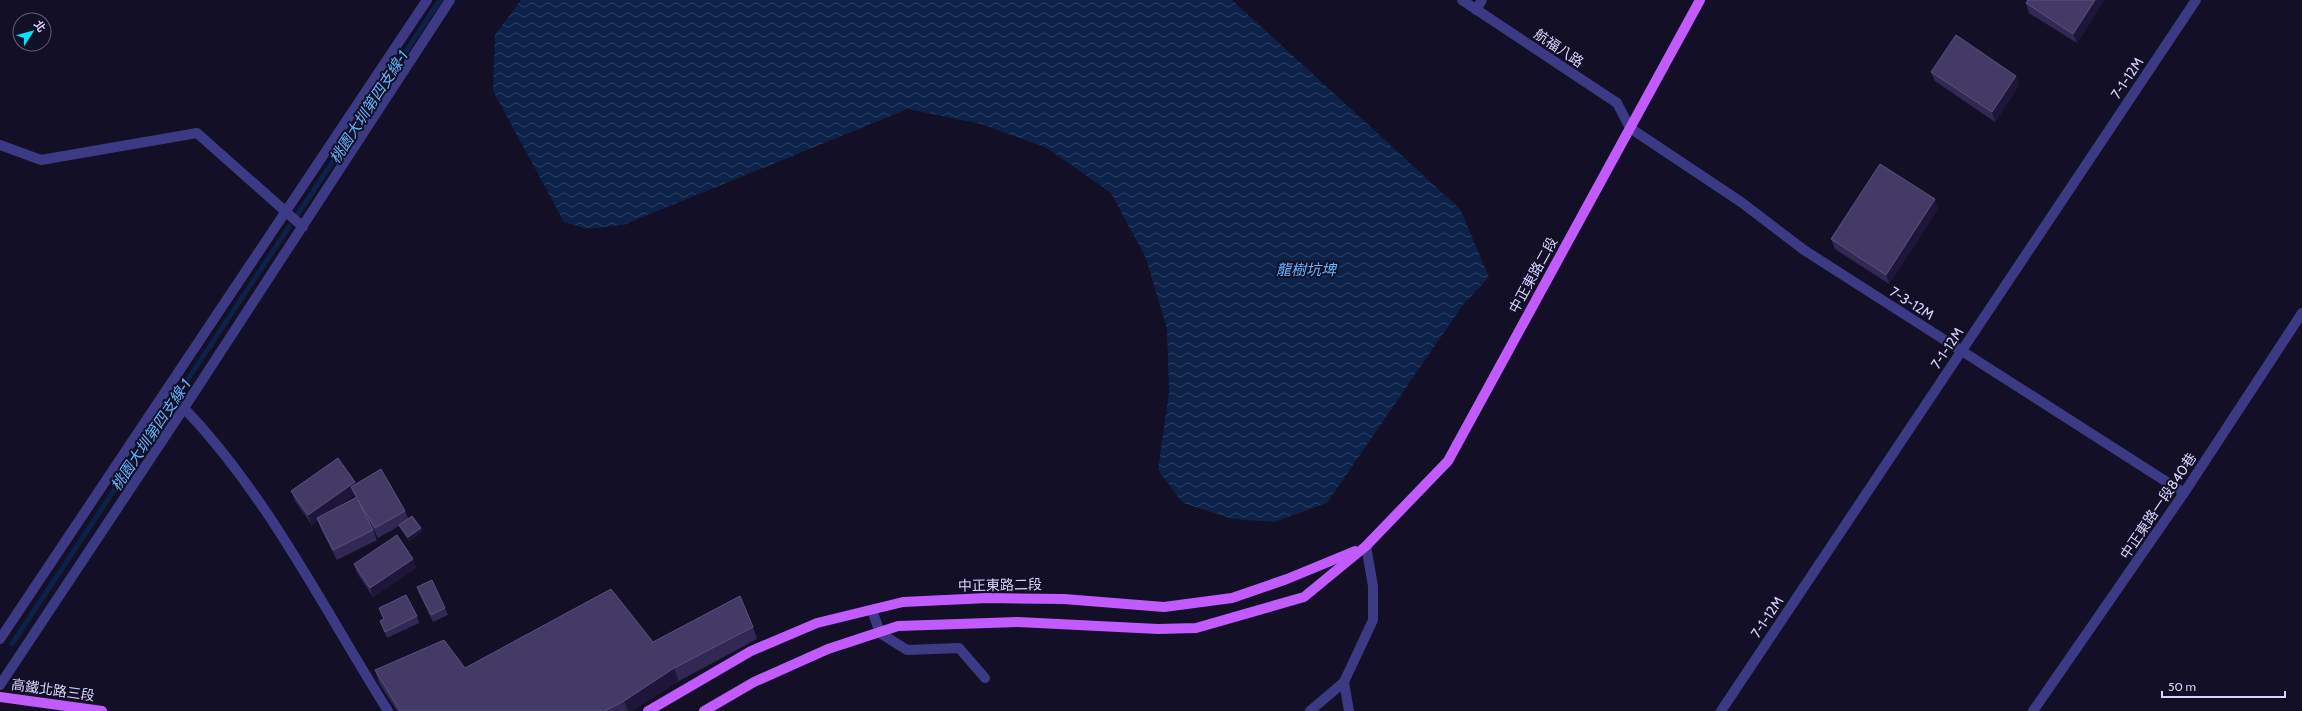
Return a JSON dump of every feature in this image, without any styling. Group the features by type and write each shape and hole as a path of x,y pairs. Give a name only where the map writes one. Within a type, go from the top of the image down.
{"main road":[{"name":"中正東路二段","path":"705,711 754,682 828,649 898,626 1018,622 1158,630 1196,628 1304,597 1366,546 1448,461 1700,0"},
{"name":"中正東路二段","path":"648,711 751,651 817,623 903,602 987,598 1064,599 1164,607 1232,598 1287,579 1366,546"},
{"name":"高鐵北路三段","path":"0,697 102,711"}],"street":[{"path":"0,639 427,0"},
{"path":"0,684 184,408 450,0"},
{"name":"航福八路","path":"1462,0 1617,103 1630,128"},
{"path":"1476,10 1482,0"},
{"name":"7-1-12M","path":"1721,711 2196,0"},
{"name":"7-3-12M","path":"1630,128 1741,202 1804,250 2184,493"},
{"path":"0,145 40,160 197,133 303,227"},
{"name":"中正東路一段840巷","path":"2033,711 2184,493 2302,314"},
{"path":"184,408 211,435 254,492 298,560 388,711"},
{"path":"1310,711 1344,682 1373,620 1373,586 1366,546"},
{"path":"872,610 880,633 907,650 959,648 985,678"},
{"path":"1344,682 1350,711"}],"water":[{"name":"龍樹坑埤","path":"521,0 1232,0 1460,209 1489,277 1462,306 1327,503 1274,522 1233,519 1183,503 1158,470 1169,392 1167,329 1146,258 1111,193 1047,148 981,124 908,109 623,225 586,229 564,222 493,91 495,35"}],"building":[{"path":"2028,0 2095,0 2073,34 2026,3"},
{"path":"1956,35 2016,76 1992,112 1931,72"},
{"path":"1880,164 1935,199 1886,275 1831,239"},
{"path":"338,458 355,482 308,515 291,491"},
{"path":"381,469 405,511 375,528 358,500 373,530 333,550 317,518 357,497 351,487"},
{"path":"412,516 421,528 408,537 399,525"},
{"path":"397,535 413,559 370,588 354,564"},
{"path":"432,580 445,608 431,615 417,587"},
{"path":"611,589 653,642 740,596 753,627 674,668 624,701 605,711 400,711 375,670 444,640 465,668"},
{"path":"406,595 417,616 385,632 380,621 384,619 379,608"}],"waterway":[{"name":"桃園大圳第四支線-1","path":"298,214 440,0"},
{"name":"桃園大圳第四支線-1","path":"12,644 289,227"}]}
